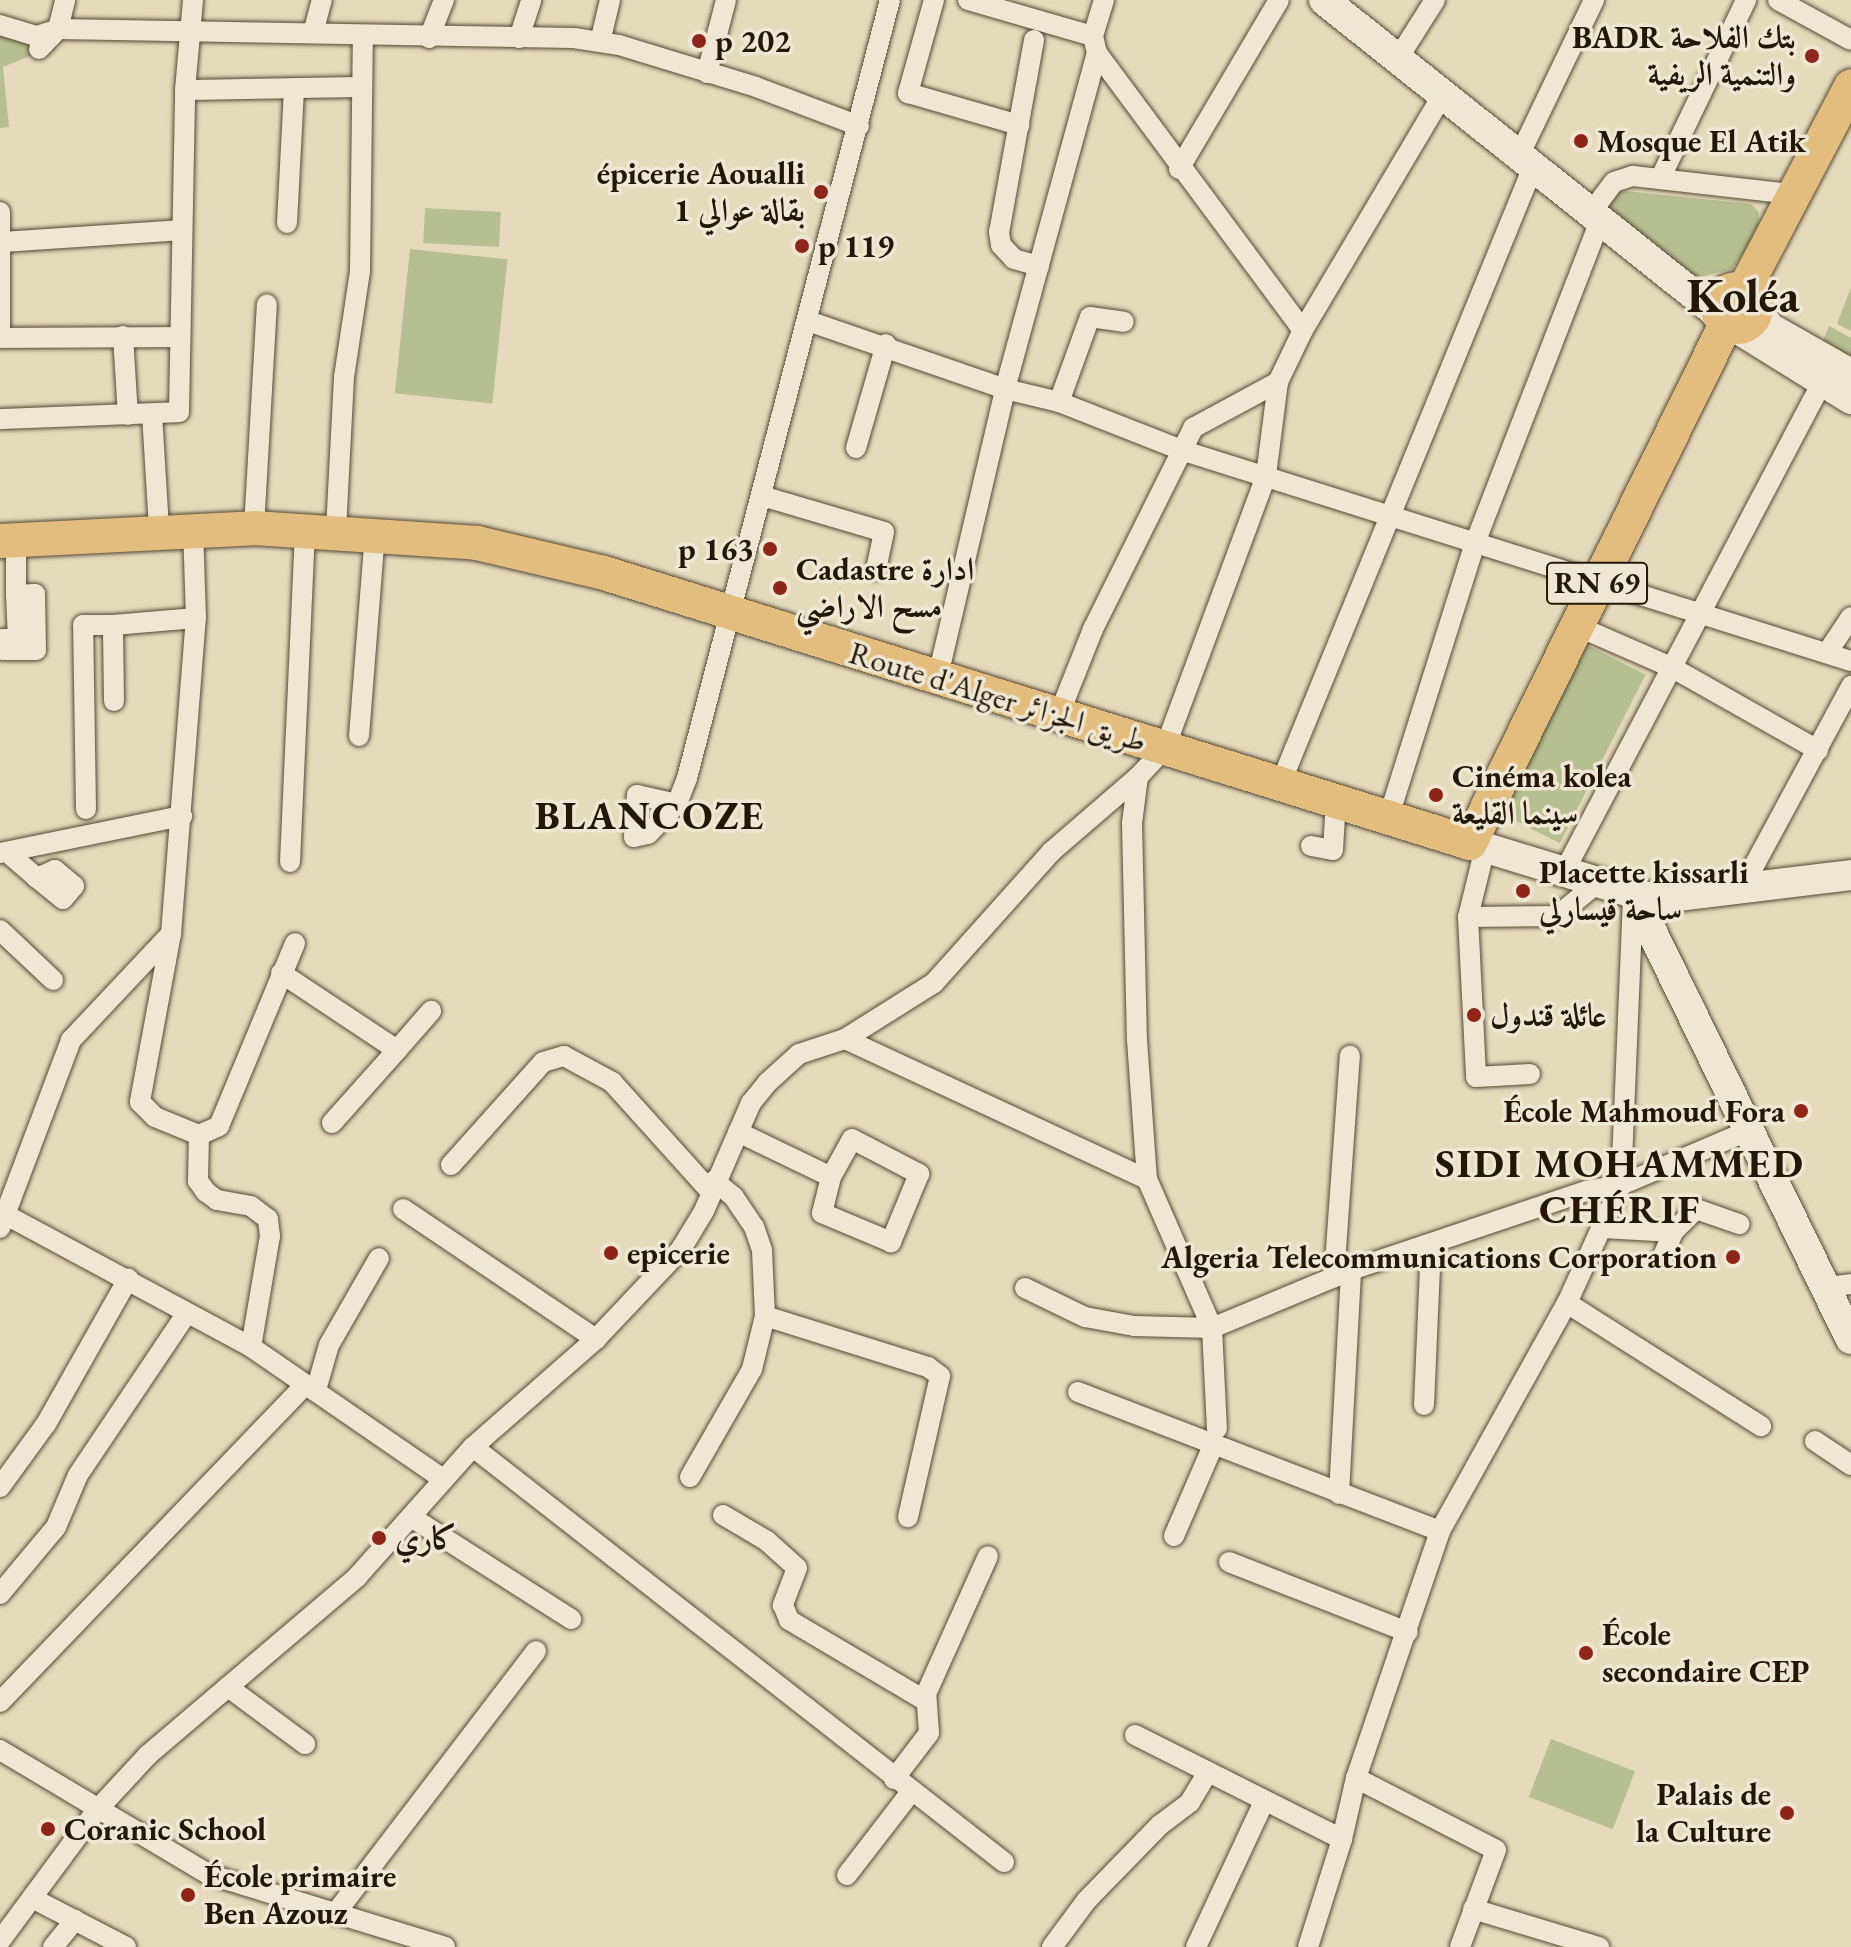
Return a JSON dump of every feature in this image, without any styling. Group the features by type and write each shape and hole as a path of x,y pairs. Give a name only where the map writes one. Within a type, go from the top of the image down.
{"main road":[{"path":"1324,0 1594,219 1736,313 1835,373 1851,399"},
{"name":"RN 69","path":"1477,846 1598,582 1736,313 1792,194 1851,86"},
{"name":"Route d'Alger طريق الجزائر","path":"8,541 159,530 254,528 375,533 477,543 604,573 1058,717 1282,780 1388,819 1477,846"},
{"path":"1477,846 1634,895 1675,898 1851,875"},
{"path":"1634,895 1663,947 1745,1132 1839,1286 1851,1339"}],"street":[{"path":"39,49 58,29 65,0"},
{"path":"0,419 179,412 185,90 193,0"},
{"path":"313,33 322,0"},
{"path":"429,38 444,0"},
{"path":"519,38 531,0"},
{"path":"600,42 610,0"},
{"path":"707,73 726,0"},
{"path":"677,804 762,496 890,0"},
{"path":"934,0 908,93 1019,125"},
{"path":"968,0 1095,45 1179,169 1303,330"},
{"path":"937,680 1005,389 1039,266 1104,0"},
{"path":"1179,169 1279,0"},
{"path":"1397,60 1435,0"},
{"path":"1282,780 1526,161 1594,0"},
{"path":"1660,179 1746,0"},
{"path":"1778,0 1851,40"},
{"path":"0,25 37,36 58,29 600,42 707,73 859,126"},
{"path":"290,862 320,530 360,271 363,35"},
{"path":"1034,40 999,232 1001,245 1014,259 1039,266"},
{"path":"185,90 361,87"},
{"path":"287,223 294,88"},
{"path":"3,1931 32,1898 97,1810 148,1755 357,1577 473,1447 596,1339 681,1249 759,1093 799,1054 845,1039 934,983 1051,852 1138,777 1165,748 1266,476 1278,382 1303,330 1443,94"},
{"path":"1388,819 1475,543 1603,194 1624,177 1792,194"},
{"path":"0,212 0,337 179,337"},
{"path":"1,242 181,230"},
{"path":"254,528 267,304"},
{"path":"1059,402 1090,317 1124,322"},
{"path":"808,321 886,344 1005,389 1059,402 1184,451 1598,582 1699,610 1851,661"},
{"path":"123,336 128,415"},
{"path":"856,448 886,344"},
{"path":"1564,872 1699,610 1835,373"},
{"path":"1058,717 1093,629 1193,428 1278,382"},
{"path":"152,414 159,530"},
{"path":"762,496 884,532 876,570"},
{"path":"193,529 196,618 182,816 171,934 140,1102 148,1113 199,1135 219,1126 295,943"},
{"path":"359,736 375,533"},
{"path":"8,541 16,595"},
{"path":"1827,653 1851,617"},
{"path":"86,809 83,625 196,618"},
{"path":"113,625 114,701"},
{"path":"1577,626 1671,667 1818,750"},
{"path":"1742,888 1851,686"},
{"path":"1138,777 1132,891 1147,1179 1212,1328 1215,1438 1174,1536"},
{"path":"1311,846 1333,850 1336,800"},
{"path":"4,853 182,816"},
{"path":"1477,846 1468,917 1476,1077 1530,1074"},
{"path":"4,853 37,878"},
{"path":"1468,917 1557,916 1595,885"},
{"path":"1308,1947 1342,1839 1356,1778 1440,1531 1567,1303 1604,1228 1621,1185 1634,895"},
{"path":"0,930 53,980"},
{"path":"171,934 71,1040 3,1222 128,1279 251,1347 443,1479"},
{"path":"281,973 397,1050"},
{"path":"332,1123 431,1011"},
{"path":"845,1039 1147,1179"},
{"path":"451,1165 543,1062 564,1056 612,1082 712,1186 734,1197 754,1227 762,1250 765,1316 752,1369 690,1477"},
{"path":"1339,1494 1350,1056"},
{"path":"738,1132 831,1177"},
{"path":"1025,1288 1085,1317 1134,1326 1212,1328 1343,1273 1586,1191 1621,1185 1745,1132"},
{"path":"199,1135 198,1181 206,1192 217,1200 251,1206 268,1219 270,1236 251,1347"},
{"path":"852,1139 919,1174 891,1242 822,1213 831,1177 852,1139"},
{"path":"403,1209 596,1339"},
{"path":"1663,1256 1673,1232 1696,1209 1739,1224"},
{"path":"1604,1228 1673,1232"},
{"path":"1424,1405 1431,1245"},
{"path":"0,1702 311,1387 329,1345 379,1258"},
{"path":"0,1487 46,1424 128,1279"},
{"path":"1567,1303 1761,1426"},
{"path":"0,1594 56,1527 78,1475 187,1313"},
{"path":"765,1316 928,1367 940,1376 908,1517"},
{"path":"1078,1392 1215,1438 1339,1494 1440,1531"},
{"path":"1815,1441 1851,1465"},
{"path":"473,1447 662,1591 894,1779 1004,1862"},
{"path":"723,1515 767,1541 797,1568 783,1605 789,1620 926,1701"},
{"path":"411,1517 571,1619"},
{"path":"894,1779 929,1733 926,1701 988,1556"},
{"path":"1229,1562 1408,1632"},
{"path":"335,1914 536,1651"},
{"path":"228,1687 305,1744"},
{"path":"1135,1735 1207,1774 1342,1839"},
{"path":"0,1750 208,1874 432,1945"},
{"path":"1052,1947 1086,1901 1160,1825 1190,1802 1207,1774"},
{"path":"1356,1778 1496,1850 1460,1947"},
{"path":"847,1875 911,1792"},
{"path":"1196,1947 1264,1802"},
{"path":"32,1898 75,1920 97,1941 126,1947"},
{"path":"1473,1909 1599,1947"},
{"path":"53,1947 75,1920"}],"green space":[{"path":"0,29 32,38 38,53 3,67 9,127 0,128"},
{"path":"1617,192 1751,204 1759,212 1758,232 1732,269 1697,278 1615,216 1609,207"},
{"path":"425,208 501,212 499,247 423,243"},
{"path":"410,249 507,259 492,403 395,393"},
{"path":"1851,287 1851,331 1837,324"},
{"path":"1829,326 1851,338 1851,367 1820,348"},
{"path":"1585,644 1646,675 1560,843 1499,812"},
{"path":"1551,1739 1635,1771 1613,1829 1529,1797"}],"place":[{"name":"p 202","path":"699,41"},
{"name":"BADR بتك الفلاحة والتنمية الريفية","path":"1812,56"},
{"name":"Mosque El Atik","path":"1581,141"},
{"name":"épicerie Aoualli 1 بقالة عوالي","path":"821,192"},
{"name":"p 119","path":"802,246"},
{"name":"p 163","path":"770,549"},
{"name":"Cadastre ادارة مسح الاراضي","path":"780,588"},
{"name":"Cinéma kolea سينما القليعة","path":"1436,795"},
{"name":"Placette kissarli ساحة قيسارلي","path":"1523,891"},
{"name":"عائلة قندول","path":"1474,1015"},
{"name":"École Mahmoud Fora","path":"1801,1111"},
{"name":"epicerie","path":"611,1253"},
{"name":"Algeria Telecommunications Corporation","path":"1733,1257"},
{"name":"كاري","path":"379,1538"},
{"name":"École secondaire CEP","path":"1586,1653"},
{"name":"Palais de la Culture","path":"1787,1813"},
{"name":"Coranic School","path":"48,1829"},
{"name":"École primaire Ben Azouz","path":"188,1895"}],"district":[{"name":"Koléa","path":"1743,296"},
{"name":"BLANCOZE","path":"650,815"},
{"name":"SIDI MOHAMMED CHÉRIF","path":"1620,1186"}]}
